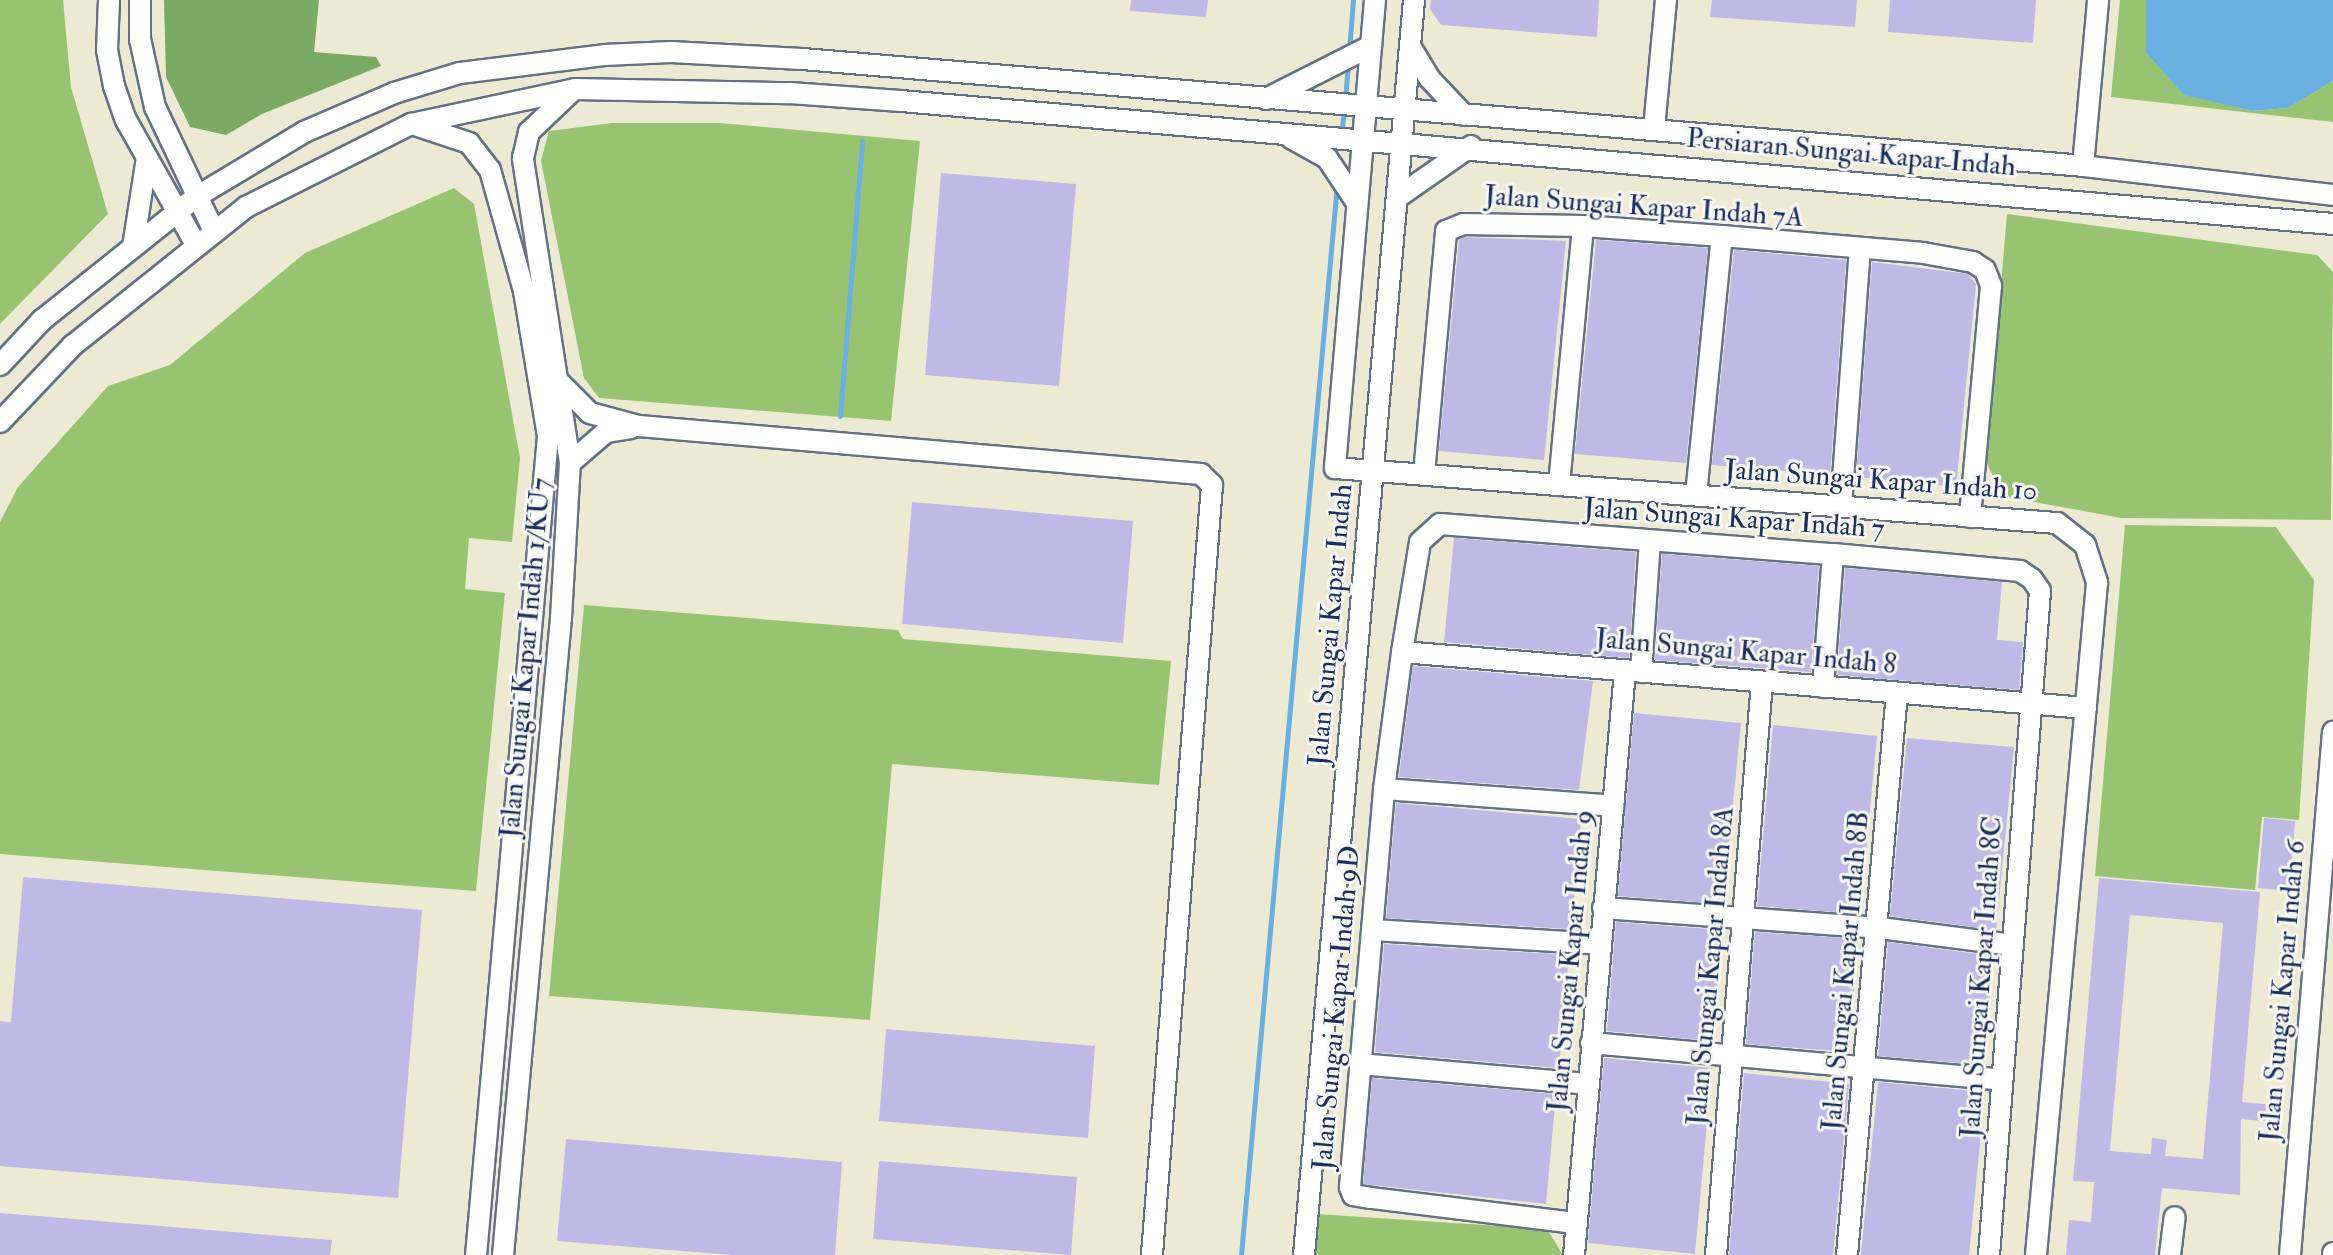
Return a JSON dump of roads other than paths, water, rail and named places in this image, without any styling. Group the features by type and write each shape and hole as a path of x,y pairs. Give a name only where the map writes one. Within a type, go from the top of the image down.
{"street":[{"path":"109,0 107,50 114,86 147,158 195,243"},
{"path":"140,0 140,39 155,107 213,229"},
{"name":"Jalan Sungai Kapar Indah","path":"1335,468 1357,203 1359,108 1371,46 1375,0"},
{"name":"Jalan Sungai Kapar Indah","path":"1304,1255 1414,0"},
{"path":"1654,129 1666,0"},
{"path":"2083,166 2098,0"},
{"path":"1266,99 1371,46"},
{"path":"1410,46 1429,78 1464,115"},
{"name":"Persiaran Sungai Kapar Indah","path":"0,365 42,320 196,197 304,132 394,93 460,73 560,59 727,53 2083,166 2333,195"},
{"path":"490,170 523,158 529,132 575,89"},
{"name":"Persiaran Sungai Kapar Indah","path":"0,422 72,346 195,243 213,229 332,159 411,124 575,89 790,93 1277,133 1403,140 2328,227"},
{"name":"Jalan Sungai Kapar Indah 1/KU7","path":"411,124 469,143 490,170 524,291 548,436 476,1255"},
{"path":"1277,133 1327,158 1357,203"},
{"path":"1398,197 1471,146"},
{"path":"133,247 147,158"},
{"name":"Jalan Sungai Kapar Indah 1/KU7","path":"503,1255 561,618 570,463 523,158"},
{"name":"Jalan Sungai Kapar Indah 7A","path":"1424,474 1446,231 1463,224 1583,226 1722,236 1923,253 1973,262 1985,270 1991,286 1970,517"},
{"path":"1559,485 1583,226"},
{"path":"1696,495 1722,236"},
{"path":"1841,506 1860,249"},
{"path":"560,383 590,413 639,426 1201,474 1212,485 1152,1255"},
{"path":"570,463 606,432 639,426"},
{"name":"Jalan Sungai Kapar Indah 10","path":"1335,468 2057,523 2085,545 2097,583 2036,1255"},
{"name":"Jalan Sungai Kapar Indah 7","path":"1402,652 1420,542 1440,524 1833,554 2020,571 2032,579 2040,591 2031,704"},
{"name":"Jalan Sungai Kapar Indah 9","path":"1574,1255 1613,806 1650,541"},
{"path":"1823,687 1833,554"},
{"name":"Jalan Sungai Kapar Indah 8","path":"1402,652 2086,708"},
{"name":"Jalan Sungai Kapar Indah 9D","path":"1402,652 1384,789 1360,1064 1353,1195 1575,1223"},
{"name":"Jalan Sungai Kapar Indah 8A","path":"1716,1255 1762,682"},
{"name":"Jalan Sungai Kapar Indah 8B","path":"1847,1255 1880,928 1897,693"},
{"name":"Jalan Sungai Kapar Indah 8C","path":"1989,1255 2031,704"},
{"name":"Jalan Sungai Kapar Indah 6","path":"2290,1255 2333,732"},
{"path":"1384,789 1613,806"},
{"path":"1603,908 1880,928 2013,945"},
{"path":"1373,930 1600,944"},
{"path":"1591,1043 1732,1053 2002,1080"},
{"path":"1360,1064 1587,1084"},
{"path":"2170,1255 2175,1217"}],"water":[{"path":"2146,0 2333,0 2333,81 2288,108 2252,111 2184,95 2146,53"}],"waterway":[{"path":"1349,51 1353,0"},
{"path":"1345,99 1348,65"},
{"path":"1341,135 1344,109"},
{"path":"840,416 862,141"},
{"path":"1241,1255 1337,184"}]}
